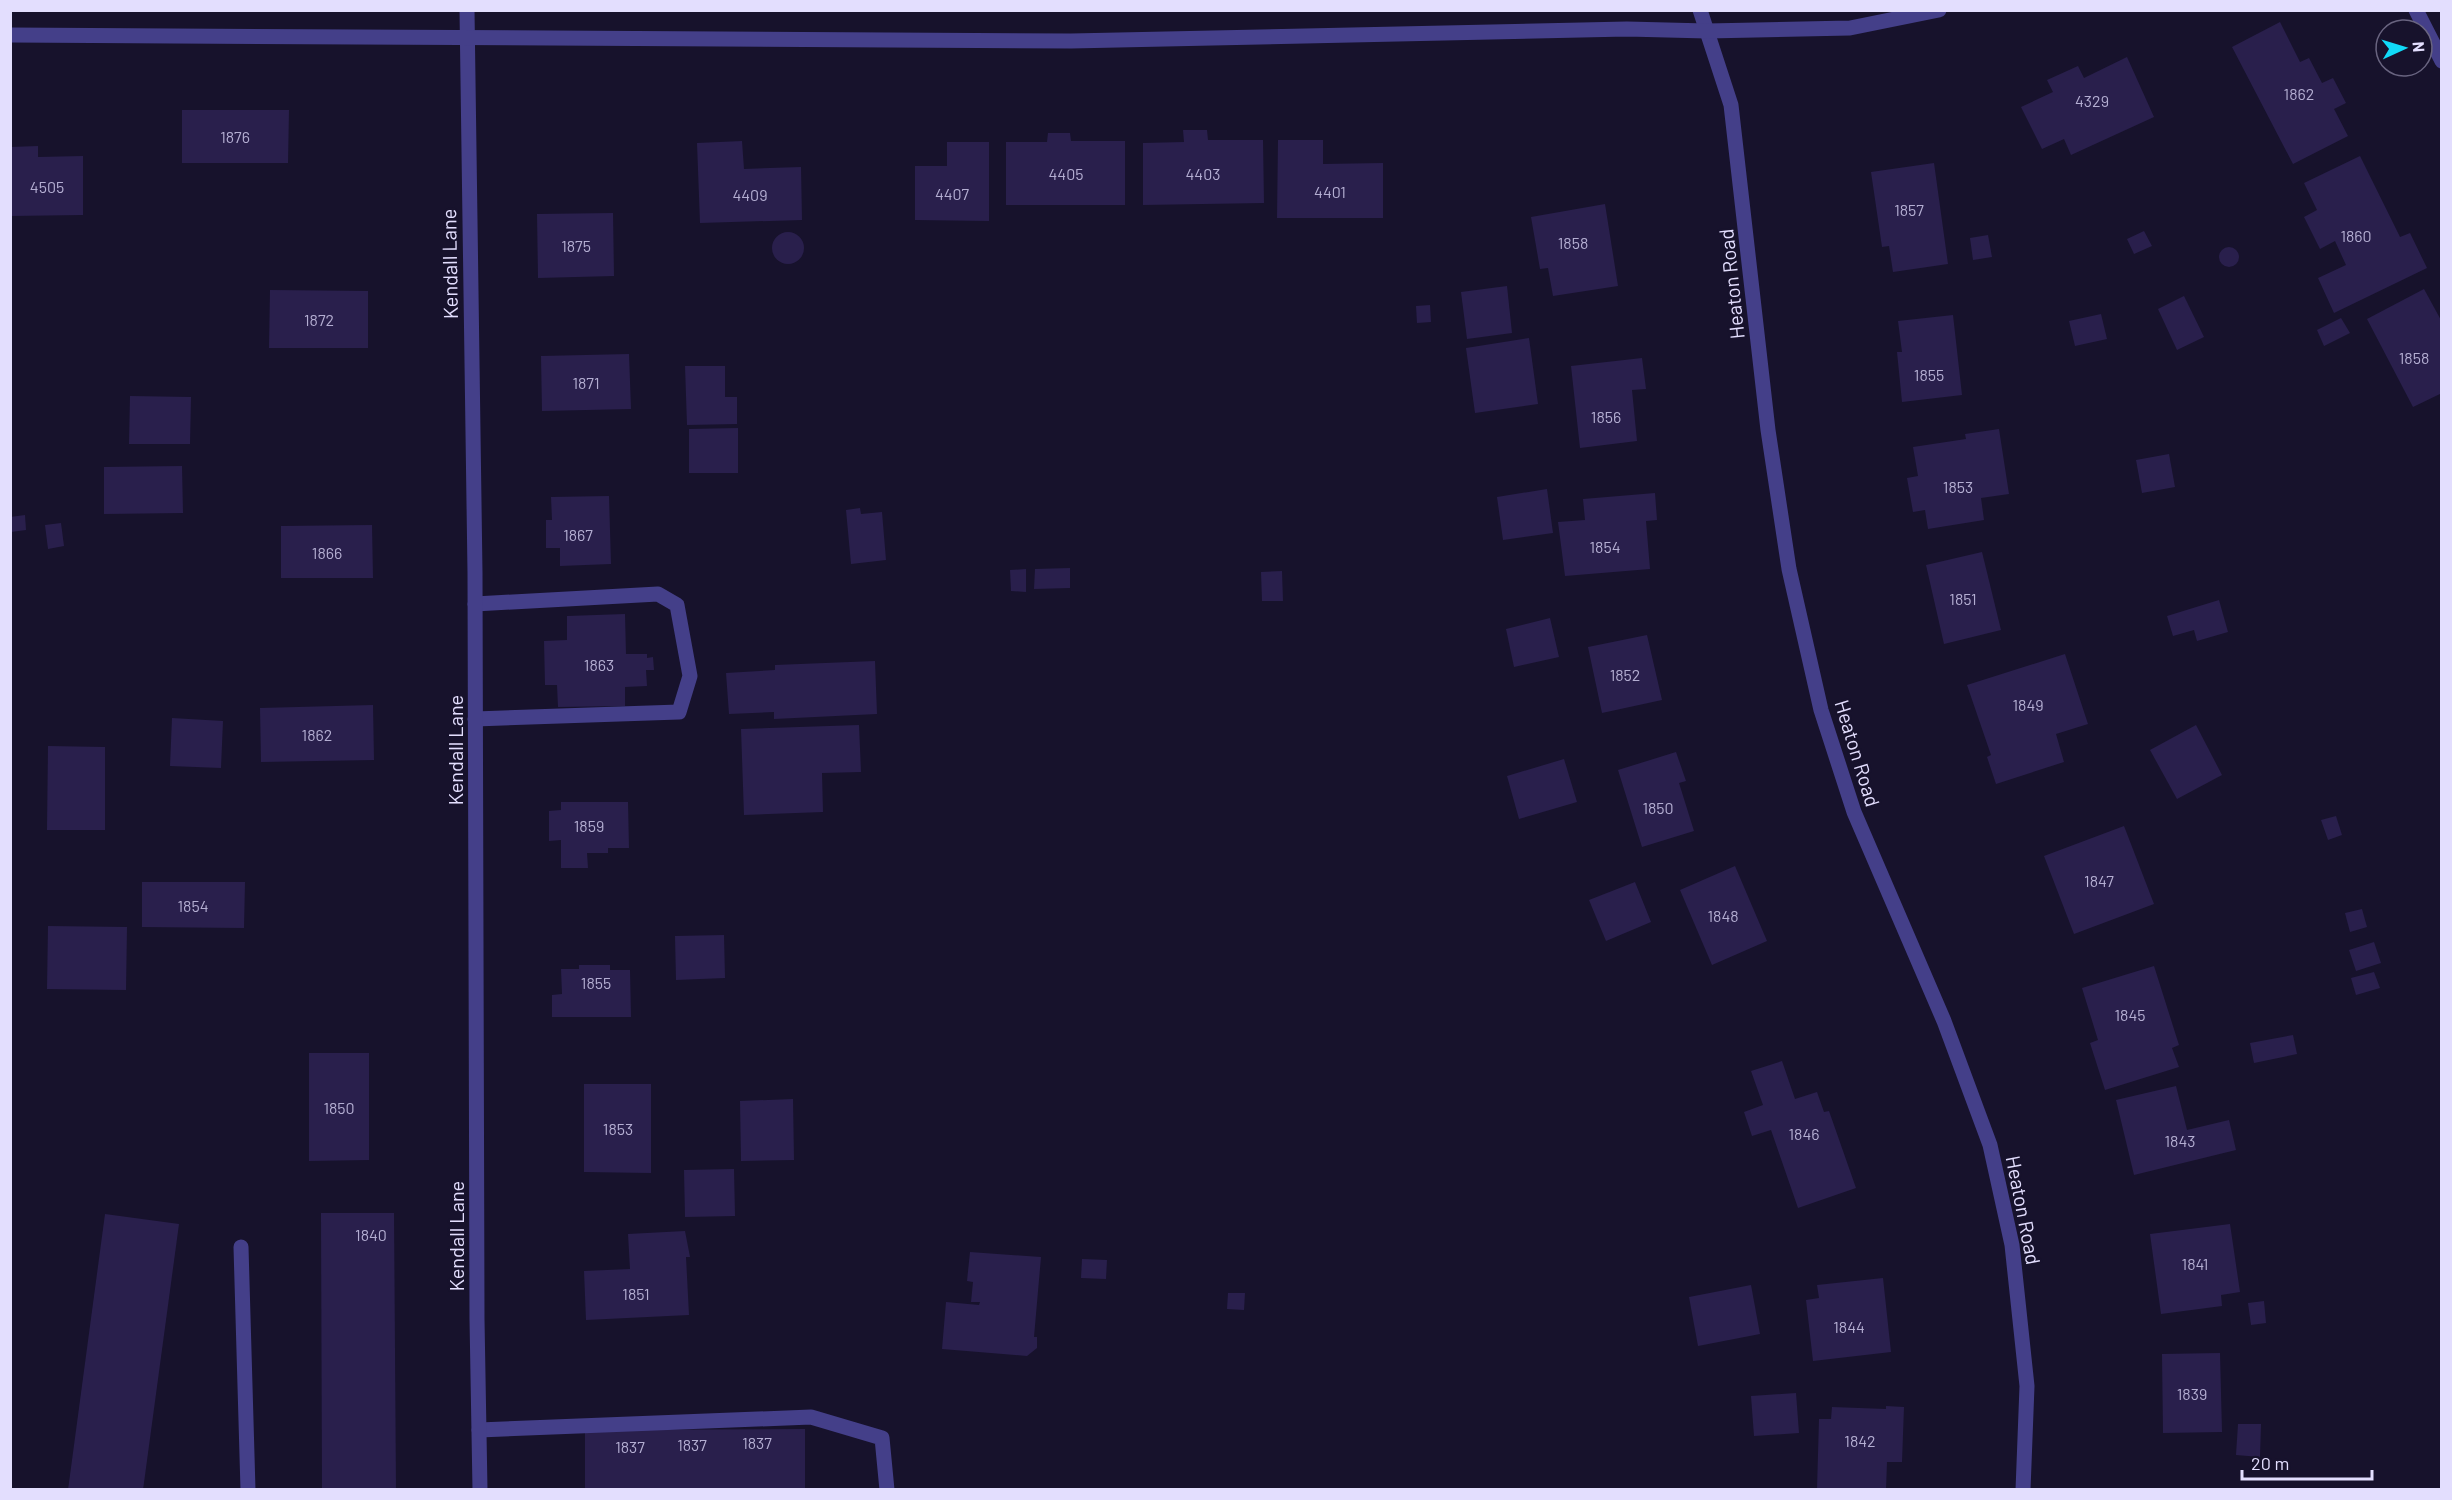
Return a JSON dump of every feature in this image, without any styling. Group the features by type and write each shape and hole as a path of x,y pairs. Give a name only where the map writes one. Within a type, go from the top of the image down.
{"street":[{"name":"Kendall Lane","path":"467,10 475,604 480,1490"},
{"name":"Heaton Road","path":"1700,10 1731,105 1768,430 1789,569 1821,710 1854,812 1944,1021 1990,1145 2010,1233 2027,1386 2023,1490"},
{"path":"10,35 466,35 538,39 701,37 1071,41 1627,29 1707,31 1850,28 1939,10"},
{"path":"2416,10 2442,61"},
{"path":"475,604 658,594 677,605 690,676 679,712 475,719"},
{"path":"241,1247 248,1490"},
{"path":"479,1430 811,1418 882,1438 887,1490"}],"building":[{"path":"2280,22 2300,62 2309,58 2322,83 2333,78 2346,103 2334,109 2348,136 2293,164 2232,47"},
{"path":"2127,57 2154,117 2071,155 2064,139 2042,149 2021,107 2053,92 2047,80 2078,66 2084,78"},
{"path":"182,110 289,110 288,163 182,163"},
{"path":"1183,130 1207,130 1208,140 1263,140 1264,203 1143,205 1143,143 1184,142"},
{"path":"1048,133 1070,133 1071,141 1125,141 1125,205 1006,205 1006,142 1047,142"},
{"path":"1278,140 1323,140 1323,164 1383,163 1383,218 1277,218"},
{"path":"742,141 744,169 801,167 802,220 700,223 697,143"},
{"path":"947,142 989,142 989,221 915,220 915,166 947,166"},
{"path":"38,146 38,157 83,156 83,215 10,216 10,147"},
{"path":"2360,156 2400,237 2410,233 2427,268 2334,313 2318,278 2346,265 2335,241 2320,249 2304,217 2317,210 2304,183"},
{"path":"1934,163 1948,264 1893,272 1889,246 1882,247 1871,172"},
{"path":"1605,204 1618,286 1553,296 1548,268 1540,269 1531,217"},
{"path":"613,213 614,276 538,278 537,214"},
{"path":"2144,231 2152,246 2134,254 2127,239"},
{"path":"788,232 799,237 804,248 799,259 788,264 777,259 772,248 777,237"},
{"path":"1988,235 1992,257 1973,260 1970,238"},
{"path":"2229,247 2236,250 2239,257 2236,264 2229,267 2222,264 2219,257 2222,250"},
{"path":"1507,286 1512,333 1467,339 1461,292"},
{"path":"2424,289 2442,322 2442,393 2413,407 2367,319"},
{"path":"270,290 368,291 368,348 269,348"},
{"path":"2184,296 2204,337 2177,350 2158,309"},
{"path":"1430,305 1431,322 1417,323 1416,306"},
{"path":"2101,314 2107,339 2075,346 2069,321"},
{"path":"1953,315 1962,395 1902,402 1897,352 1902,352 1898,321"},
{"path":"2341,318 2350,333 2324,346 2317,330"},
{"path":"1529,338 1538,404 1475,413 1466,348"},
{"path":"629,354 631,409 542,411 541,356"},
{"path":"1642,358 1646,389 1632,390 1637,441 1580,448 1571,366"},
{"path":"685,366 725,366 725,397 737,397 737,424 687,425"},
{"path":"130,396 191,397 190,444 129,444"},
{"path":"738,428 738,473 689,473 689,429"},
{"path":"1999,429 2009,494 1981,498 1984,520 1928,529 1925,510 1913,512 1907,478 1918,476 1913,447 1966,439 1965,434"},
{"path":"2169,454 2175,487 2142,493 2136,460"},
{"path":"182,466 183,513 104,514 104,467"},
{"path":"1547,489 1553,533 1503,540 1497,497"},
{"path":"1655,493 1657,520 1646,521 1650,569 1565,576 1558,522 1585,520 1583,499"},
{"path":"609,496 611,564 560,566 560,548 546,548 546,520 552,520 551,497"},
{"path":"860,508 861,514 882,512 886,560 851,564 846,510"},
{"path":"25,515 26,530 11,532 10,517"},
{"path":"61,523 64,546 48,549 45,525"},
{"path":"372,525 373,578 281,578 281,526"},
{"path":"1982,552 2001,630 1944,644 1926,565"},
{"path":"1070,568 1070,588 1034,589 1035,569"},
{"path":"1026,569 1026,592 1011,591 1010,570"},
{"path":"1282,571 1283,601 1262,601 1261,572"},
{"path":"2219,600 2228,632 2197,641 2194,630 2173,636 2167,616"},
{"path":"625,614 626,654 647,654 647,658 653,657 654,670 646,670 647,686 625,687 625,706 558,707 557,685 545,685 544,641 567,640 567,616"},
{"path":"1550,618 1559,657 1514,667 1506,629"},
{"path":"1647,635 1662,700 1602,713 1588,647"},
{"path":"2065,654 2088,724 2056,734 2064,762 1996,784 1987,757 1991,755 1967,685"},
{"path":"875,661 877,714 774,719 774,712 729,714 726,673 775,670 775,665"},
{"path":"373,705 374,760 261,762 260,708"},
{"path":"172,718 223,721 221,768 170,766"},
{"path":"859,725 861,772 822,773 823,812 744,815 741,729"},
{"path":"2196,725 2222,775 2177,799 2150,750"},
{"path":"48,746 105,747 105,830 47,830"},
{"path":"1676,752 1686,781 1679,783 1694,831 1642,847 1618,770"},
{"path":"1564,759 1577,802 1519,819 1507,776"},
{"path":"561,802 628,802 629,848 608,848 608,853 587,853 588,868 561,868 561,840 549,841 549,811 561,810"},
{"path":"2336,816 2342,835 2328,840 2321,820"},
{"path":"2124,826 2154,904 2074,934 2044,856"},
{"path":"1735,866 1767,941 1712,965 1680,890"},
{"path":"142,882 245,882 244,928 142,927"},
{"path":"1635,882 1651,922 1606,941 1589,900"},
{"path":"2362,909 2367,927 2350,932 2345,913"},
{"path":"48,926 127,927 126,990 47,989"},
{"path":"724,935 725,978 676,980 675,936"},
{"path":"2374,942 2381,963 2356,971 2349,950"},
{"path":"579,965 610,965 610,970 630,970 631,1017 552,1017 552,995 562,994 561,969 579,969"},
{"path":"2154,966 2179,1045 2172,1048 2179,1067 2105,1090 2090,1043 2098,1040 2082,988"},
{"path":"2374,972 2380,988 2356,995 2351,978"},
{"path":"2293,1035 2297,1054 2254,1063 2250,1043"},
{"path":"309,1053 369,1053 369,1160 309,1161"},
{"path":"1782,1061 1795,1099 1817,1092 1824,1112 1829,1111 1856,1188 1798,1208 1771,1130 1752,1136 1744,1112 1763,1105 1751,1071"},
{"path":"584,1084 651,1084 651,1173 584,1172"},
{"path":"2176,1086 2187,1130 2229,1120 2236,1150 2134,1175 2116,1100"},
{"path":"793,1099 794,1160 741,1161 740,1101"},
{"path":"734,1169 735,1216 685,1217 684,1170"},
{"path":"321,1213 394,1213 396,1490 322,1490"},
{"path":"105,1214 179,1224 143,1490 68,1490"},
{"path":"2230,1224 2240,1292 2221,1295 2222,1306 2161,1314 2150,1234"},
{"path":"685,1231 690,1257 686,1257 689,1315 586,1320 584,1271 630,1269 628,1234"},
{"path":"970,1252 1041,1257 1034,1337 1037,1337 1037,1348 1027,1356 942,1349 946,1302 979,1305 980,1302 971,1302 973,1282 967,1281"},
{"path":"1082,1259 1107,1260 1106,1279 1081,1278"},
{"path":"1883,1278 1891,1352 1813,1361 1806,1300 1819,1298 1817,1285"},
{"path":"1751,1285 1760,1334 1698,1346 1689,1297"},
{"path":"1228,1293 1245,1293 1244,1310 1227,1309"},
{"path":"2264,1301 2266,1323 2251,1325 2248,1303"},
{"path":"2220,1353 2222,1432 2163,1433 2162,1354"},
{"path":"1796,1393 1799,1433 1754,1436 1751,1396"},
{"path":"1886,1406 1904,1407 1902,1462 1887,1462 1886,1490 1817,1489 1819,1419 1831,1419 1832,1407 1886,1409"},
{"path":"2238,1424 2261,1424 2260,1457 2236,1455"},
{"path":"805,1429 805,1490 585,1490 585,1430"}]}
